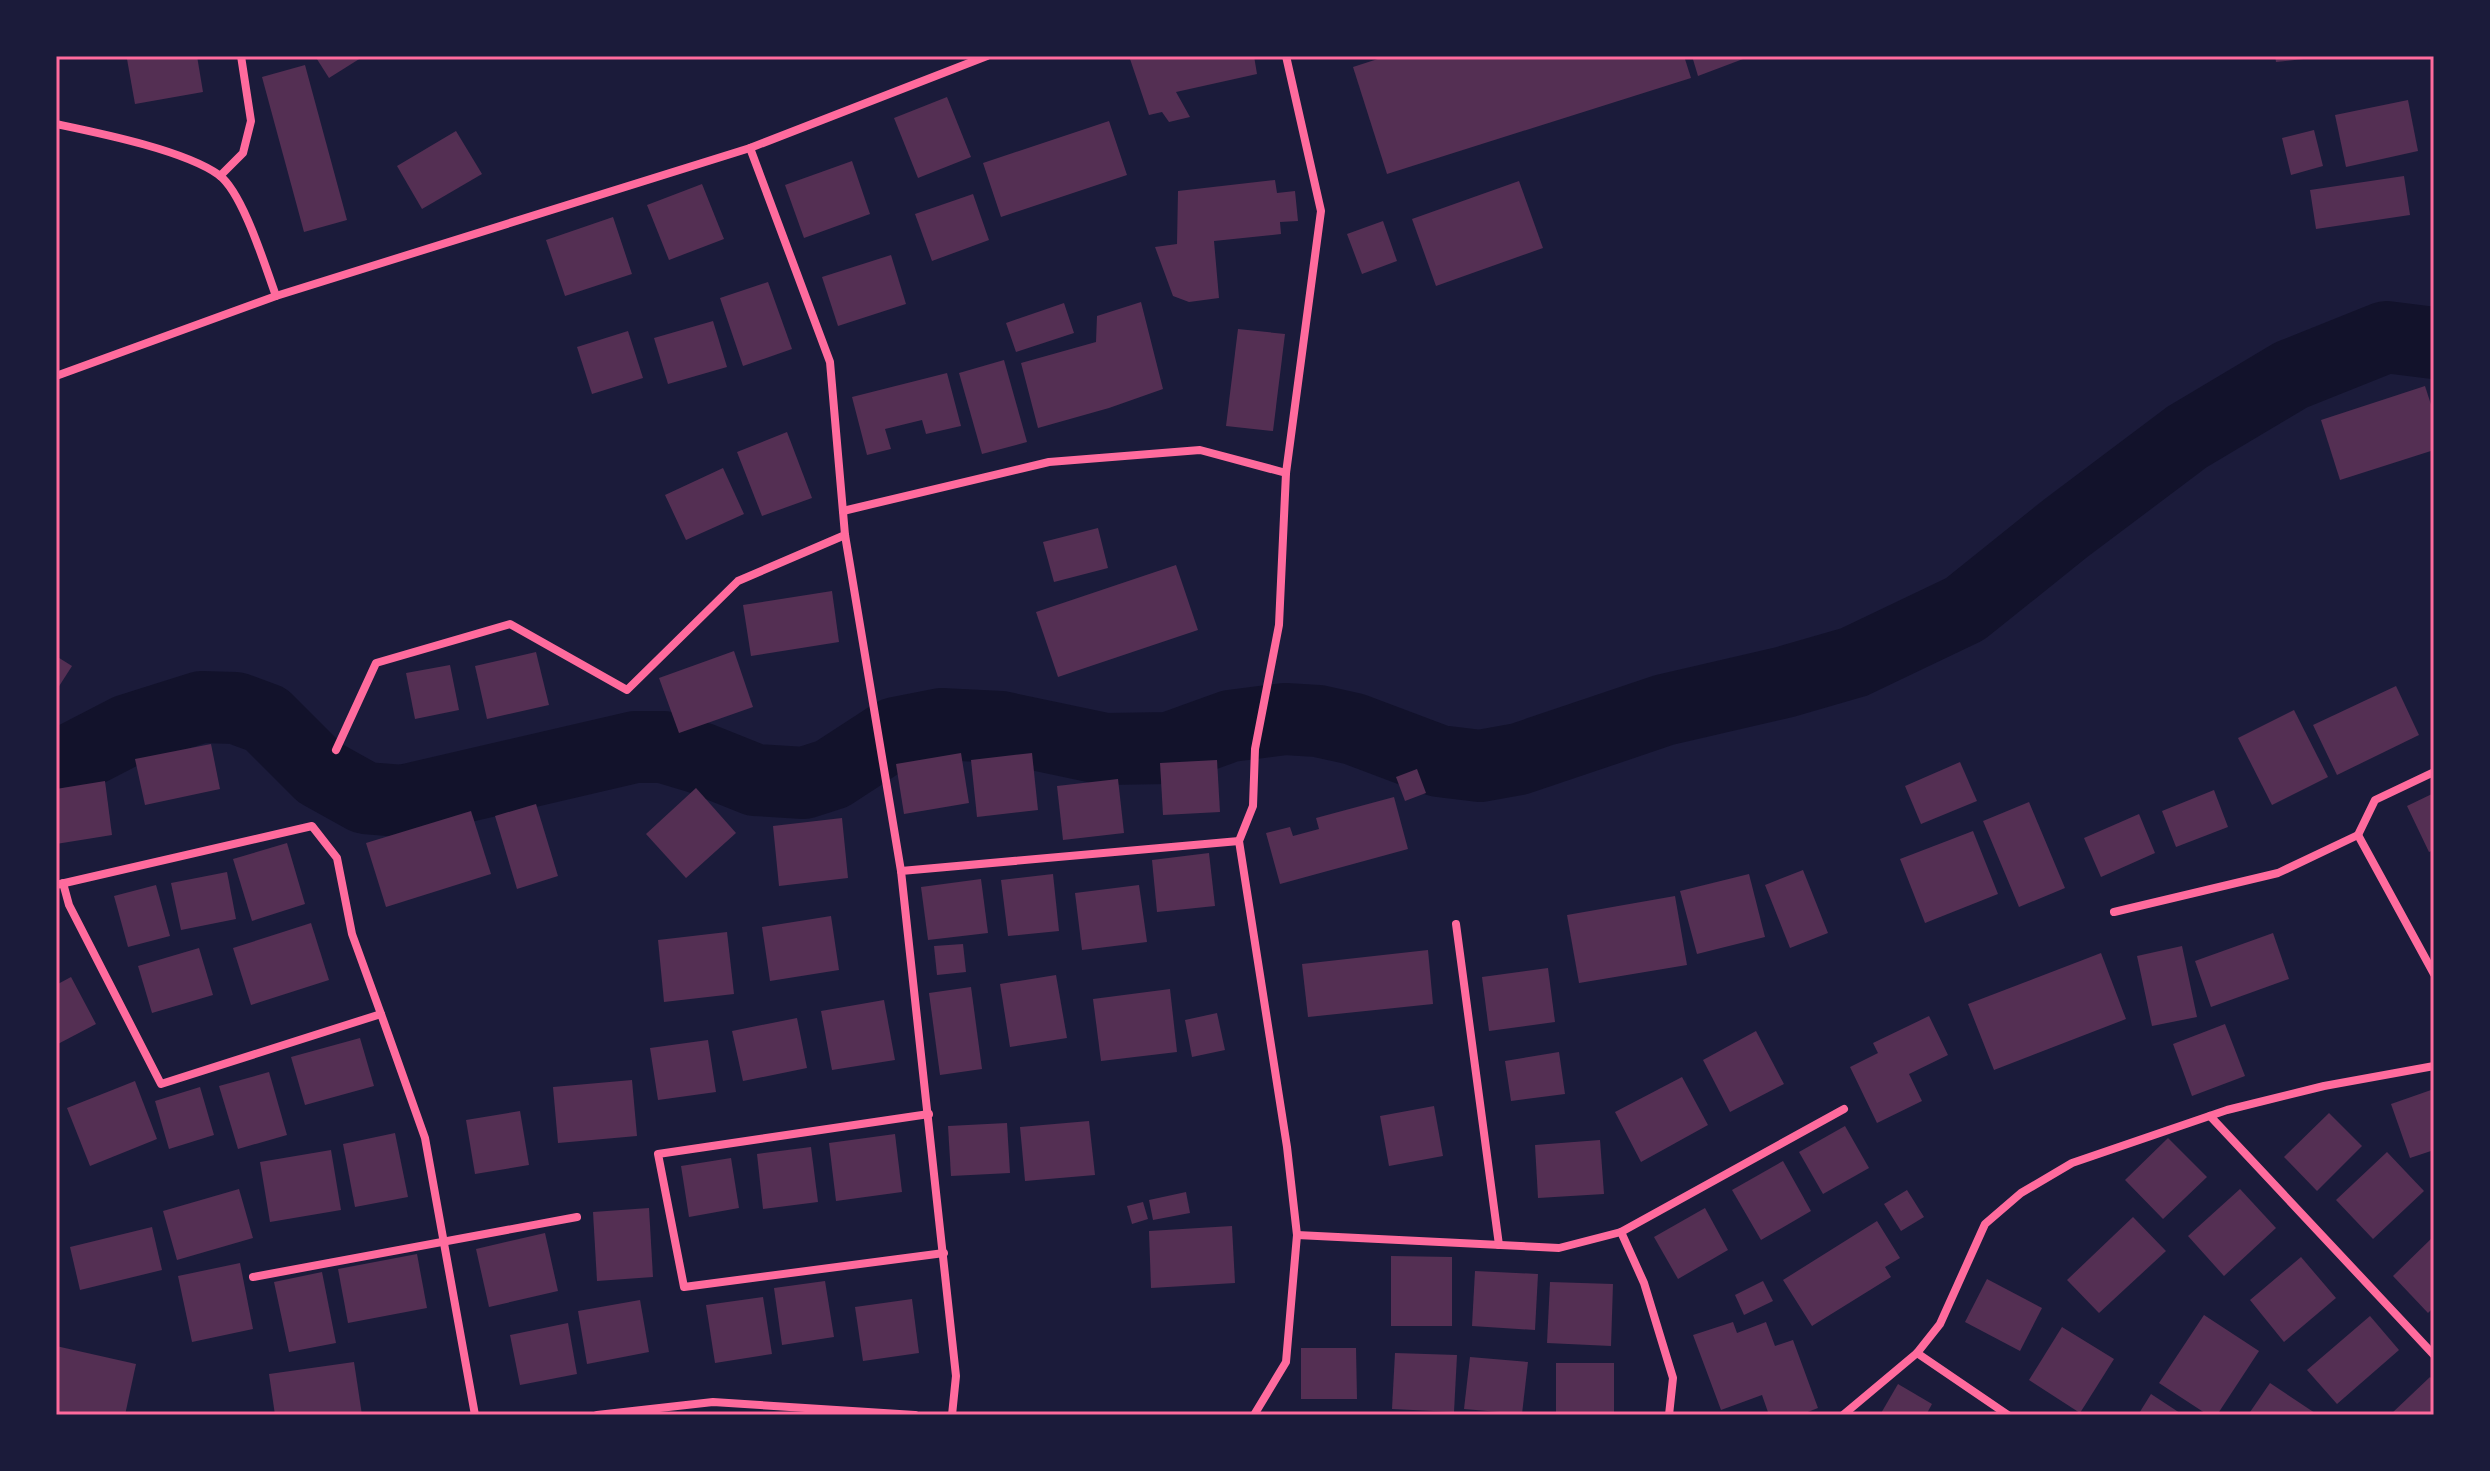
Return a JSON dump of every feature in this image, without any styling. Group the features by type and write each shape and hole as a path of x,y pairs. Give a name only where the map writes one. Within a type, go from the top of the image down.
{"street":[{"path":"220,176 243,153 251,121 241,56"},
{"path":"56,376 276,296 750,148 987,56"},
{"path":"1254,1415 1286,1362 1297,1235 1287,1147 1239,841 1253,806 1255,749 1279,625 1286,473 1321,211 1286,56"},
{"path":"56,124 174,154 220,176 241,204 276,296"},
{"path":"750,148 830,362 845,535 901,871 956,1376 952,1415"},
{"path":"843,511 1049,462 1200,450 1286,473"},
{"path":"336,750 376,663 510,624 627,690 738,581 845,535"},
{"path":"2114,912 2278,873 2358,835 2375,800 2434,772"},
{"path":"381,1014 161,1084 60,884 312,826 337,858 352,934 381,1014 425,1138 475,1415"},
{"path":"2358,835 2434,974"},
{"path":"901,871 1239,841"},
{"path":"1456,924 1499,1245"},
{"path":"1843,1415 1917,1353 1940,1324 1985,1224 2021,1193 2072,1163 2210,1116 2324,1086 2434,1066"},
{"path":"1297,1235 1559,1248 1621,1232 1844,1109"},
{"path":"929,1114 658,1154 684,1287 944,1253"},
{"path":"2210,1116 2434,1355"},
{"path":"253,1277 577,1217"},
{"path":"1621,1232 1644,1283 1673,1378 1669,1415"},
{"path":"1917,1353 1942,1373 2008,1415"},
{"path":"597,1415 713,1402 915,1415"}],"building":[{"path":"197,56 203,92 135,104 127,59"},
{"path":"315,56 364,56 329,78"},
{"path":"1129,56 1254,56 1257,74 1176,92 1190,117 1169,122 1162,112 1149,115"},
{"path":"1387,56 1684,56 1691,78 1387,174 1353,67"},
{"path":"1692,56 1751,56 1698,76"},
{"path":"2275,56 2311,56 2312,58 2276,62"},
{"path":"305,65 347,220 304,232 262,77"},
{"path":"947,97 971,157 918,178 894,118"},
{"path":"2408,100 2418,151 2346,167 2335,115"},
{"path":"1109,121 1127,175 1001,217 983,163"},
{"path":"2314,130 2323,166 2291,175 2282,138"},
{"path":"456,131 482,174 422,209 397,166"},
{"path":"852,161 870,214 804,238 785,185"},
{"path":"2404,176 2410,215 2316,229 2310,190"},
{"path":"1275,180 1277,193 1295,191 1298,221 1280,222 1281,234 1214,241 1219,298 1189,302 1173,296 1155,247 1177,244 1178,191"},
{"path":"1519,181 1543,248 1436,286 1412,219"},
{"path":"702,184 724,239 669,260 647,205"},
{"path":"973,194 989,240 932,261 915,214"},
{"path":"613,217 632,274 565,296 546,240"},
{"path":"1383,221 1397,261 1362,274 1347,234"},
{"path":"891,255 906,304 838,326 822,277"},
{"path":"768,282 792,349 743,366 720,298"},
{"path":"1141,302 1163,389 1038,428 1021,363 1096,342 1097,316"},
{"path":"1064,303 1074,333 1016,352 1006,323"},
{"path":"713,321 727,367 668,384 654,338"},
{"path":"1238,329 1285,334 1273,431 1226,426"},
{"path":"628,331 643,378 592,394 577,347"},
{"path":"1004,360 1027,442 982,454 959,373"},
{"path":"947,373 961,426 926,434 922,420 885,429 891,449 867,455 852,397"},
{"path":"2425,386 2434,414 2434,450 2340,480 2321,420"},
{"path":"787,432 812,498 762,516 737,452"},
{"path":"723,468 744,514 686,540 665,495"},
{"path":"1098,528 1108,568 1054,582 1043,542"},
{"path":"1176,565 1198,630 1058,677 1036,612"},
{"path":"832,591 839,642 751,656 743,605"},
{"path":"734,651 753,707 679,733 659,678"},
{"path":"536,652 549,705 487,719 475,666"},
{"path":"56,656 72,666 56,691"},
{"path":"450,665 459,710 415,719 406,673"},
{"path":"2396,686 2419,735 2337,775 2313,725"},
{"path":"2294,710 2328,777 2272,805 2238,738"},
{"path":"211,744 220,789 145,805 135,759"},
{"path":"961,753 969,803 904,814 896,764"},
{"path":"1032,753 1038,810 977,817 971,760"},
{"path":"1217,760 1220,812 1163,815 1160,763"},
{"path":"1960,762 1977,801 1921,824 1905,786"},
{"path":"1417,769 1426,793 1405,801 1396,777"},
{"path":"1118,779 1124,833 1063,840 1057,786"},
{"path":"105,781 112,835 56,844 56,789"},
{"path":"696,788 736,833 686,878 646,834"},
{"path":"2214,790 2228,827 2176,847 2162,811"},
{"path":"2434,793 2434,850 2429,852 2407,806"},
{"path":"1394,797 1408,849 1280,884 1266,833 1290,827 1293,836 1319,829 1316,818"},
{"path":"2029,802 2065,888 2019,907 1983,821"},
{"path":"536,804 558,876 517,889 495,816"},
{"path":"471,811 491,874 386,907 366,843"},
{"path":"2139,814 2155,853 2101,877 2084,838"},
{"path":"842,818 848,878 779,886 773,826"},
{"path":"1973,831 1998,894 1925,923 1900,859"},
{"path":"287,843 305,904 252,921 233,859"},
{"path":"1209,853 1215,906 1157,912 1152,860"},
{"path":"1803,870 1828,933 1790,948 1765,885"},
{"path":"227,872 236,919 181,930 171,883"},
{"path":"1053,874 1059,931 1008,936 1001,880"},
{"path":"1749,874 1765,937 1697,954 1680,891"},
{"path":"981,879 988,933 928,940 921,887"},
{"path":"156,885 170,936 128,947 114,896"},
{"path":"1139,885 1147,942 1082,950 1075,893"},
{"path":"1675,896 1687,965 1579,983 1567,915"},
{"path":"831,916 839,970 770,981 762,927"},
{"path":"311,923 329,980 251,1005 233,948"},
{"path":"727,932 734,994 664,1002 658,940"},
{"path":"2273,933 2289,979 2211,1007 2195,961"},
{"path":"963,944 966,972 937,975 934,946"},
{"path":"2182,946 2197,1017 2152,1026 2137,956"},
{"path":"199,948 213,995 152,1013 138,966"},
{"path":"1428,950 1433,1004 1308,1017 1302,964"},
{"path":"2101,953 2126,1019 1994,1070 1968,1004"},
{"path":"1548,968 1555,1022 1489,1031 1482,977"},
{"path":"1056,975 1067,1038 1010,1047 1000,984"},
{"path":"71,977 96,1024 56,1045 56,985"},
{"path":"971,987 982,1069 940,1075 929,993"},
{"path":"1170,989 1177,1052 1101,1061 1093,999"},
{"path":"884,1000 895,1060 832,1070 821,1011"},
{"path":"1217,1013 1225,1050 1192,1057 1185,1020"},
{"path":"1929,1016 1948,1055 1909,1074 1922,1101 1877,1123 1850,1067 1878,1053 1873,1043"},
{"path":"797,1018 807,1068 743,1081 732,1031"},
{"path":"2225,1024 2245,1076 2192,1096 2173,1044"},
{"path":"1756,1031 1784,1084 1730,1112 1703,1060"},
{"path":"360,1038 374,1086 305,1105 291,1057"},
{"path":"708,1040 716,1092 658,1100 650,1048"},
{"path":"1559,1052 1565,1094 1511,1101 1505,1061"},
{"path":"269,1072 287,1135 238,1149 219,1086"},
{"path":"1682,1077 1708,1125 1641,1162 1615,1112"},
{"path":"632,1080 637,1136 558,1143 553,1087"},
{"path":"135,1081 157,1139 90,1166 67,1108"},
{"path":"200,1087 214,1135 169,1149 155,1101"},
{"path":"2434,1089 2434,1150 2410,1158 2391,1104"},
{"path":"1434,1106 1443,1156 1389,1166 1380,1116"},
{"path":"520,1111 529,1165 475,1174 466,1120"},
{"path":"2329,1113 2362,1146 2317,1191 2284,1157"},
{"path":"1089,1121 1095,1175 1025,1181 1020,1127"},
{"path":"1007,1123 1010,1173 951,1176 948,1126"},
{"path":"1845,1126 1869,1168 1823,1194 1799,1152"},
{"path":"395,1133 408,1197 355,1207 343,1144"},
{"path":"895,1134 902,1192 836,1201 829,1143"},
{"path":"2168,1138 2207,1177 2163,1219 2125,1180"},
{"path":"1600,1140 1604,1194 1538,1198 1535,1145"},
{"path":"811,1147 818,1202 763,1209 757,1154"},
{"path":"331,1150 341,1210 270,1222 260,1162"},
{"path":"2387,1152 2424,1191 2373,1239 2336,1200"},
{"path":"731,1158 739,1208 689,1217 681,1166"},
{"path":"1783,1161 1811,1211 1761,1240 1732,1190"},
{"path":"239,1189 253,1238 177,1260 163,1211"},
{"path":"2240,1189 2276,1228 2224,1276 2188,1236"},
{"path":"1907,1190 1924,1217 1901,1231 1884,1204"},
{"path":"1186,1192 1190,1213 1153,1220 1149,1200"},
{"path":"1143,1202 1148,1219 1132,1224 1127,1206"},
{"path":"649,1208 653,1277 597,1281 593,1212"},
{"path":"1705,1208 1728,1250 1678,1279 1654,1237"},
{"path":"2133,1217 2166,1251 2099,1313 2067,1280"},
{"path":"1877,1221 1900,1258 1885,1267 1891,1277 1812,1326 1783,1280"},
{"path":"1232,1226 1235,1283 1151,1288 1149,1231"},
{"path":"152,1227 162,1270 80,1290 70,1247"},
{"path":"545,1233 558,1291 489,1307 476,1249"},
{"path":"2434,1236 2434,1307 2428,1313 2393,1276"},
{"path":"417,1254 427,1308 348,1323 338,1269"},
{"path":"1391,1256 1452,1257 1452,1326 1391,1326"},
{"path":"2301,1257 2336,1298 2284,1342 2250,1300"},
{"path":"240,1263 253,1329 192,1342 178,1276"},
{"path":"1475,1271 1538,1274 1535,1330 1472,1326"},
{"path":"322,1272 336,1343 289,1352 274,1282"},
{"path":"1987,1279 2042,1308 2020,1351 1965,1322"},
{"path":"825,1281 834,1337 782,1345 774,1288"},
{"path":"1763,1281 1773,1301 1744,1315 1735,1295"},
{"path":"1550,1282 1613,1284 1611,1346 1547,1343"},
{"path":"763,1297 772,1354 715,1363 706,1305"},
{"path":"912,1299 919,1353 863,1361 855,1307"},
{"path":"640,1300 649,1352 587,1364 578,1311"},
{"path":"2204,1315 2259,1351 2217,1415 2208,1415 2159,1383"},
{"path":"2370,1316 2399,1350 2337,1404 2307,1370"},
{"path":"1733,1322 1737,1333 1766,1322 1775,1346 1793,1340 1818,1408 1800,1415 1769,1415 1762,1395 1721,1410 1693,1335"},
{"path":"568,1323 577,1374 520,1385 510,1335"},
{"path":"2062,1327 2114,1359 2080,1413 2029,1380"},
{"path":"56,1346 136,1364 125,1415 56,1415"},
{"path":"1301,1348 1356,1348 1357,1399 1301,1399"},
{"path":"1395,1353 1457,1355 1454,1412 1392,1409"},
{"path":"1470,1357 1528,1362 1522,1414 1464,1409"},
{"path":"354,1362 362,1415 275,1415 269,1374"},
{"path":"1556,1363 1614,1363 1614,1415 1556,1414"},
{"path":"2430,1377 2434,1381 2434,1415 2390,1415"},
{"path":"2270,1383 2318,1415 2248,1415"},
{"path":"1898,1384 1932,1404 1926,1415 1880,1415"},
{"path":"2151,1394 2183,1415 2138,1415"}],"waterway":[{"path":"56,763 68,761 128,730 201,707 236,708 266,719 320,773 365,798 402,801 635,747 663,747 755,780 804,783 832,774 895,733 941,724 1001,727 1105,749 1169,748 1230,726 1285,719 1318,721 1354,729 1439,761 1480,766 1519,759 1664,710 1785,682 1854,662 1965,609 2187,437 2291,375 2386,337 2434,343"}]}
